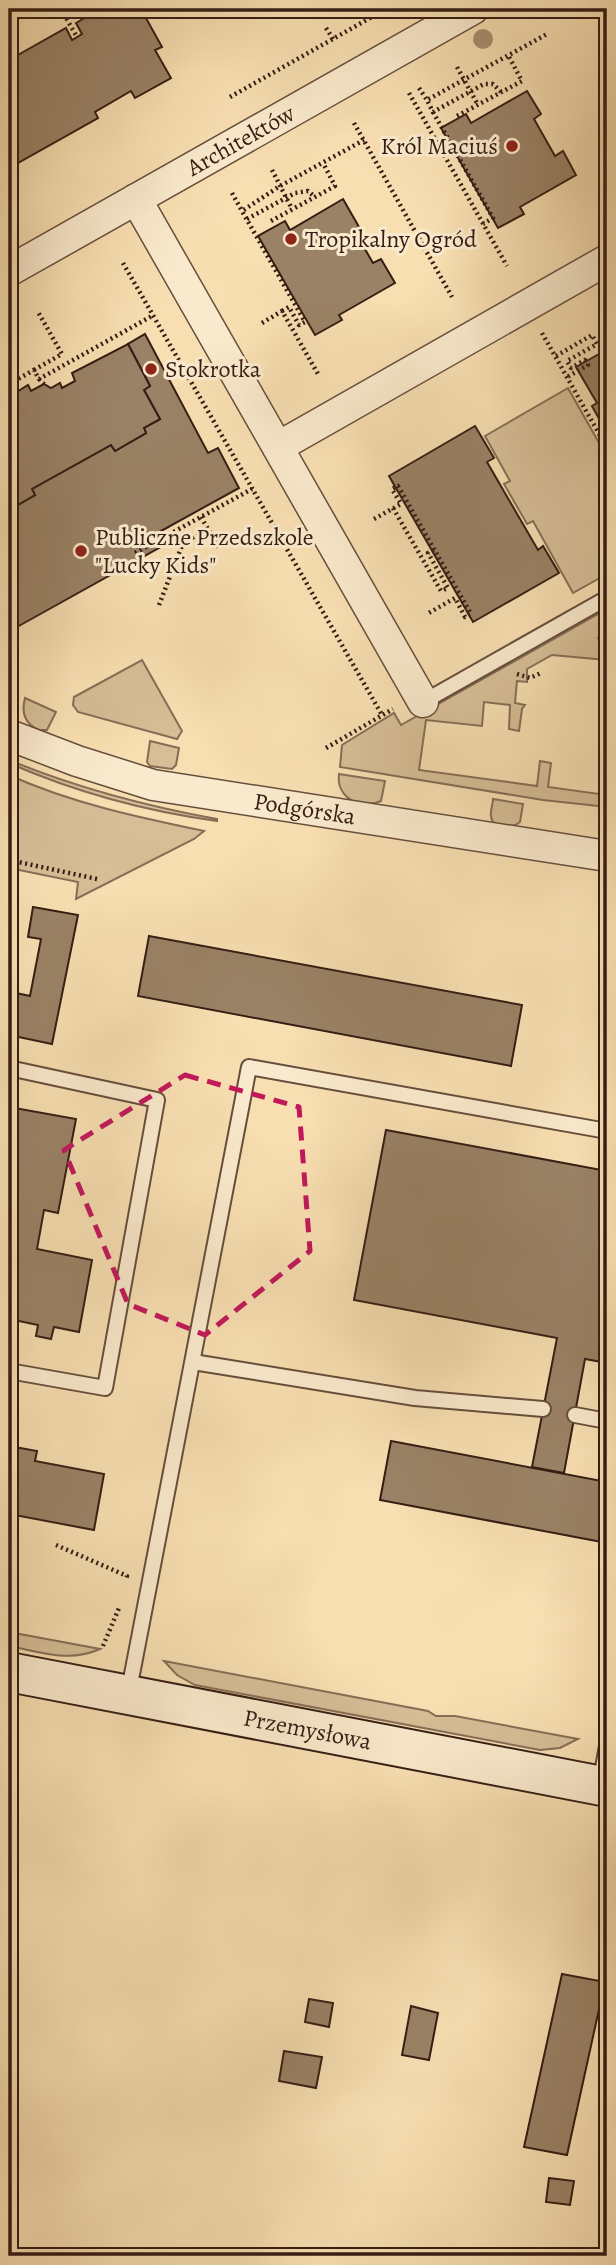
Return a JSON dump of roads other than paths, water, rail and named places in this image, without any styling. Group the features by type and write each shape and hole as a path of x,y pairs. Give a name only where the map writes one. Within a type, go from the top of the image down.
{"street":[{"name":"Architektów","path":"9,271 473,9"},
{"path":"136,200 423,702"},
{"path":"278,447 607,260"},
{"name":"Podgórska","path":"9,735 77,761 153,785 607,856"},
{"name":"Przemysłowa","path":"9,1672 603,1786"}],"lane":[{"path":"423,702 607,598"},
{"path":"128,1695 249,1067 607,1131"},
{"path":"9,1068 157,1100 105,1388 9,1371"},
{"path":"193,1362 415,1398 543,1409"},
{"path":"575,1415 607,1422"},
{"path":"603,1786 607,1746"}],"place":[{"name":"Król Maciuś","path":"512,146"},
{"name":"Tropikalny Ogród","path":"291,239"},
{"name":"Stokrotka","path":"151,369"},
{"name":"Publiczne Przedszkole \"Lucky Kids\"","path":"81,551"}]}
